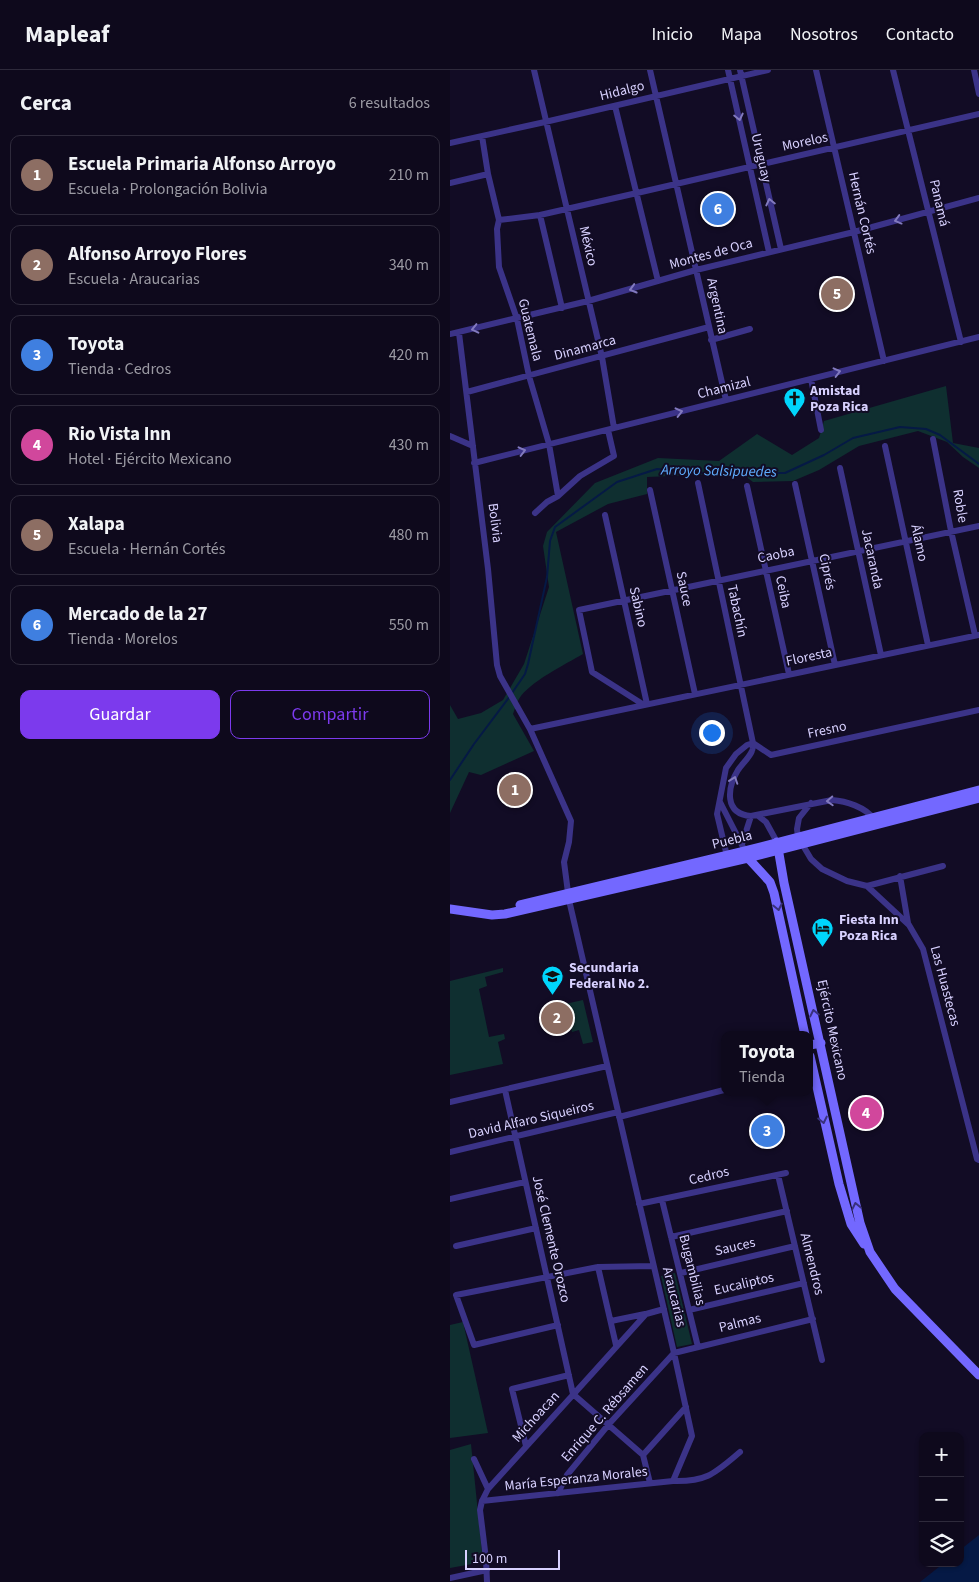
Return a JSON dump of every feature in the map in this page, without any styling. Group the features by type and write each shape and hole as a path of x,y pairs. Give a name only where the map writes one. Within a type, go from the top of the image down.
{"main road":[{"name":"Puebla","path":"875,821 979,790"},
{"name":"Puebla","path":"450,909 492,915 505,914 745,851 778,846 875,821 979,798"},
{"name":"Ejército Mexicano","path":"778,846 784,883 860,1223 870,1252"},
{"name":"Puebla","path":"568,896 745,851"},
{"name":"Ejército Mexicano","path":"745,851 770,882 774,893 804,1031"},
{"path":"770,882 784,883"},
{"path":"813,1044 820,1043"},
{"name":"Ejército Mexicano","path":"813,1070 838,1184 851,1224 895,1290 979,1375"},
{"path":"838,1184 851,1180"}],"street":[{"name":"México","path":"534,70 602,357 611,429"},
{"name":"Argentina","path":"650,70 726,400"},
{"name":"Uruguay","path":"728,70 769,252"},
{"name":"Hidalgo","path":"450,142 615,106 730,78 741,73 768,70"},
{"name":"Hernán Cortés","path":"816,70 884,361"},
{"name":"Panamá","path":"893,70 910,131 928,212 961,342"},
{"path":"974,70 979,94"},
{"name":"Uruguay","path":"741,73 781,249"},
{"path":"615,106 658,281"},
{"name":"Morelos","path":"498,220 540,215 636,194 676,183 979,114"},
{"path":"482,136 498,220"},
{"path":"450,182 488,174"},
{"name":"Montes de Oca","path":"450,334 517,320 696,270 854,232 979,198"},
{"path":"540,215 562,308"},
{"name":"Guatemala","path":"498,220 499,267 517,320 529,376 548,444 558,496"},
{"name":"Dinamarca","path":"467,392 709,327"},
{"path":"711,340 750,329"},
{"name":"Bolivia","path":"459,333 488,569 497,665 500,676 530,729"},
{"name":"Chamizal","path":"474,463 979,337"},
{"path":"811,379 821,430"},
{"path":"535,514 580,476 614,456 611,429"},
{"path":"450,436 473,446"},
{"name":"Roble","path":"933,439 951,531 977,635"},
{"name":"Álamo","path":"885,446 928,645"},
{"name":"Jacaranda","path":"840,468 880,655"},
{"name":"Tabachín","path":"698,483 753,743"},
{"name":"Ciprés","path":"796,484 835,665"},
{"name":"Ceiba","path":"747,486 788,674"},
{"name":"Sauce","path":"650,490 694,694"},
{"name":"Sabino","path":"605,515 645,704"},
{"name":"Caoba","path":"645,704 592,672 579,610 979,526"},
{"name":"Floresta","path":"530,729 977,635"},
{"name":"Fresno","path":"753,743 771,755 979,710"},
{"name":"Araucarias","path":"530,729 571,821 569,842 564,862 568,896 692,1436 673,1481"},
{"path":"727,856 717,814 726,768 736,754 753,743"},
{"path":"753,743 752,751 734,778 730,792 732,807 736,812 743,815 754,815 832,800 841,801 866,810 875,821"},
{"path":"720,802 745,851"},
{"path":"800,840 797,829 799,818 811,803"},
{"path":"754,815 770,828 778,846"},
{"path":"745,851 754,815"},
{"name":"Las Huastecas","path":"800,840 811,858 822,869 847,881 867,886 908,924 924,949 979,1167"},
{"path":"867,886 943,866"},
{"path":"900,876 908,924"},
{"path":"450,1102 607,1066"},
{"name":"José Clemente Orozco","path":"505,1090 573,1394"},
{"path":"618,1114 721,1091"},
{"name":"David Alfaro Siqueiros","path":"450,1152 618,1114"},
{"name":"Cedros","path":"639,1204 786,1173"},
{"name":"Almendros","path":"778,1175 822,1360"},
{"path":"450,1198 526,1182"},
{"name":"Bugambilias","path":"662,1200 698,1347"},
{"path":"672,1237 787,1211"},
{"path":"456,1246 536,1228"},
{"name":"Sauces","path":"681,1273 795,1246"},
{"path":"558,1325 474,1345 456,1295 598,1267 653,1266"},
{"path":"598,1267 616,1345"},
{"name":"Eucaliptos","path":"689,1310 804,1283"},
{"path":"611,1321 664,1309"},
{"name":"Michoacan","path":"487,1582 480,1510 488,1489 646,1314"},
{"name":"Palmas","path":"674,1352 813,1319"},
{"name":"Enrique C. Rébsamen","path":"558,1493 567,1475 674,1352"},
{"path":"526,1446 512,1388 569,1374"},
{"path":"573,1394 610,1424 643,1455 650,1484"},
{"path":"643,1455 686,1407"},
{"name":"María Esperanza Morales","path":"482,1501 673,1481 700,1480 718,1470 740,1452"},
{"path":"474,1459 488,1489"},
{"path":"450,1578 487,1570"}],"green space":[{"path":"946,386 953,443 979,448 979,468 963,457 947,442 918,431 859,446 819,470 793,481 753,482 741,473 647,477 647,494 608,504 556,532 583,654 539,680 517,702 513,714 534,751 481,775 469,772 450,813 450,705 458,719 481,713 503,700 524,664 549,587 543,546 547,532 595,483 658,458 719,461 757,434 792,455 819,438 824,421"},
{"path":"503,968 503,972 485,977 487,986 479,989 489,1037 504,1034 505,1039 498,1042 503,1064 450,1075 450,981"},
{"path":"583,1000 593,1042 583,1044 579,1030 572,1032 565,1004"},
{"path":"675,1273 692,1344 677,1347 661,1276"},
{"path":"463,1322 488,1433 450,1438 450,1325"},
{"path":"471,1444 483,1562 450,1568 450,1450"}],"water":[{"path":"979,1535 979,1582 920,1582 939,1567 964,1567 964,1547"}],"waterway":[{"name":"Arroyo Salsipuedes","path":"512,693 525,674 528,664 547,577 550,541 555,527 617,482 657,469 703,473 785,473 824,455 853,438 900,427 926,429 940,435 979,464"},
{"name":"Arroyo Salsipuedes","path":"450,780 510,696"}],"place":[{"name":"Mercado de la 27","path":"718,209"},
{"name":"Xalapa","path":"837,294"},
{"name":"Amistad Poza Rica","path":"794,418"},
{"name":"Escuela Primaria Alfonso Arroyo","path":"515,790"},
{"name":"Fiesta Inn Poza Rica","path":"823,947"},
{"name":"Secundaria Federal No 2.","path":"553,995"},
{"name":"Alfonso Arroyo Flores","path":"557,1018"},
{"name":"Rio Vista Inn","path":"866,1113"},
{"name":"Toyota","path":"767,1131"}]}
